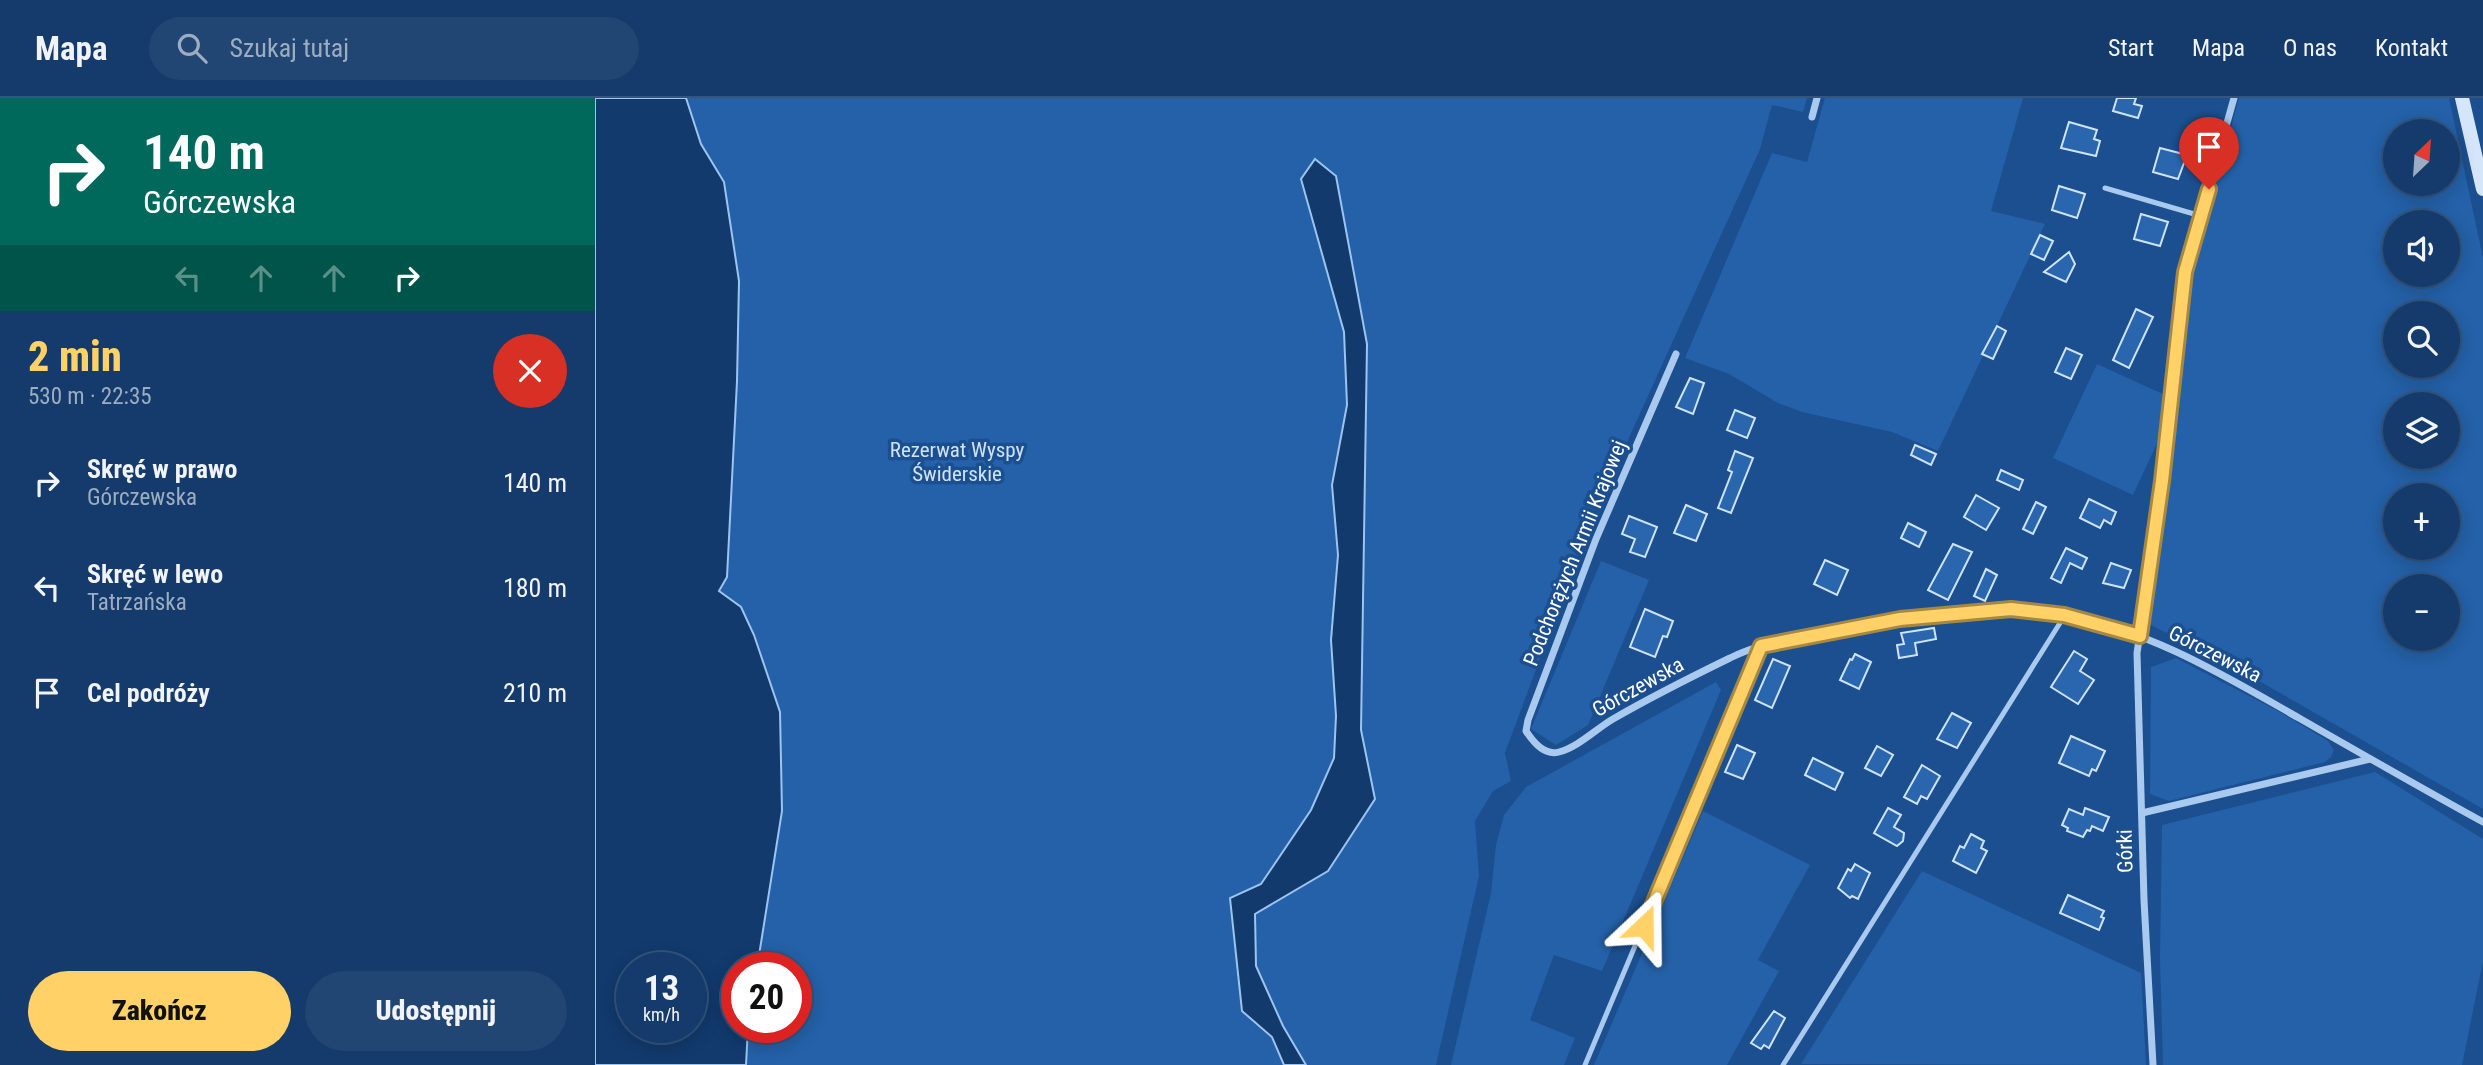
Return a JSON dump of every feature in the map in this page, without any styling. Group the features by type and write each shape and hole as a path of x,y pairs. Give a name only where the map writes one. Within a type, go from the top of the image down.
{"main road":[{"path":"2462,98 2483,189"}],"street":[{"path":"1811,117 1817,98"},
{"name":"Górki","path":"2153,1065 2137,653 2162,481 2185,272 2234,98"},
{"name":"Podchorążych Armii Krajowej","path":"1555,754 1533,742 1526,731 1528,720 1596,540 1676,354"},
{"name":"Górczewska","path":"1555,754 1612,719 1744,651 1900,619 2011,609 2064,615 2140,636 2246,688 2483,822"},
{"path":"2142,813 2370,759"}],"lane":[{"path":"2105,188 2201,216"},
{"path":"1783,1065 2064,615"},
{"path":"1585,1065 1761,646"}],"green space":[{"name":"Rezerwat Wyspy Świderskie","path":"595,98 1807,98 1803,112 1772,105 1760,149 1589,526 1505,753 1511,781 1493,791 1475,821 1479,876 1436,1065 1306,1065 1283,1026 1256,966 1255,914 1328,871 1332,763 1311,810 1261,884 1230,898 1242,1011 1272,1037 1284,1065 595,1065"},
{"path":"1825,98 2023,98 1991,211 2045,224 1938,451 1892,432 1802,412 1778,403 1729,374 1685,358 1772,153 1807,162"},
{"path":"2239,98 2449,98 2453,119 2383,119 2383,196 2461,196 2461,154 2483,258 2483,809 2238,669 2147,623 2193,268"},
{"path":"2097,364 2165,395 2160,437 2133,495 2053,458"},
{"path":"1601,561 1649,580 1588,725 1556,745 1531,729"},
{"path":"2176,658 2278,711 2328,741 2334,750 2331,757 2325,762 2169,801 2150,794 2151,667"},
{"path":"1716,682 1721,690 1602,971 1554,955 1530,1020 1575,1038 1564,1065 1451,1065 1491,893 1496,845 1504,815 1526,787"},
{"path":"2375,772 2483,839 2483,961 2462,1065 2163,1065 2160,959 2162,825"},
{"path":"1703,811 1810,865 1758,960 1779,971 1727,1065 1594,1065"},
{"path":"1922,871 2141,973 2146,1065 1801,1064"}],"shaded area":[{"path":"595,98 686,98 701,144 724,182 739,281 727,577 719,591 741,607 754,635 780,712 782,811 760,952 721,952 721,1043 747,1043 746,1065 595,1065"},
{"path":"1315,159 1336,176 1367,344 1361,730 1375,799 1328,871 1255,914 1256,966 1283,1026 1306,1065 1284,1065 1272,1037 1242,1011 1230,898 1261,884 1311,810 1334,758 1336,716 1331,640 1338,555 1332,485 1347,405 1344,332 1301,179"}],"building":[{"path":"2117,98 2136,98 2134,104 2142,106 2138,118 2113,111"},
{"path":"2069,122 2097,130 2094,139 2100,141 2096,156 2061,148"},
{"path":"2160,148 2187,155 2178,179 2153,172"},
{"path":"2059,186 2085,194 2077,218 2052,210"},
{"path":"2141,214 2168,222 2160,246 2134,239"},
{"path":"2040,235 2053,241 2044,260 2031,254"},
{"path":"2069,252 2075,264 2066,282 2044,272"},
{"path":"2136,309 2153,317 2129,368 2113,360"},
{"path":"1997,326 2006,331 1993,359 1982,354"},
{"path":"2066,348 2082,355 2071,379 2055,372"},
{"path":"1690,378 1704,383 1693,414 1676,407"},
{"path":"1735,410 1755,418 1747,438 1727,430"},
{"path":"1915,445 1936,454 1931,465 1911,455"},
{"path":"1735,451 1753,458 1731,513 1718,508 1732,472 1728,470"},
{"path":"2001,470 2023,480 2019,490 1997,480"},
{"path":"1976,495 1999,508 1986,530 1964,517"},
{"path":"2089,499 2116,512 2111,524 2104,520 2100,528 2080,518"},
{"path":"2036,502 2046,507 2033,534 2023,529"},
{"path":"1686,505 1707,514 1696,541 1674,533"},
{"path":"1629,516 1657,527 1645,557 1630,552 1635,539 1622,534"},
{"path":"1908,523 1926,532 1919,547 1901,538"},
{"path":"1953,544 1972,552 1948,600 1928,590"},
{"path":"2066,548 2087,558 2082,569 2070,563 2061,583 2051,578"},
{"path":"1825,560 1848,570 1837,595 1814,584"},
{"path":"2111,563 2131,570 2124,588 2103,583"},
{"path":"1986,569 1997,575 1985,601 1974,596"},
{"path":"1645,609 1673,621 1667,637 1663,636 1655,657 1630,647"},
{"path":"1934,628 1936,639 1915,643 1917,655 1899,658 1897,645 1904,644 1901,633"},
{"path":"2074,651 2087,659 2080,671 2094,680 2078,704 2051,687"},
{"path":"1855,654 1871,662 1859,689 1840,680"},
{"path":"1773,659 1790,666 1772,708 1755,700"},
{"path":"1952,713 1971,723 1957,748 1937,739"},
{"path":"2071,736 2105,751 2096,771 2092,769 2089,776 2059,763"},
{"path":"1737,745 1755,753 1743,779 1725,772"},
{"path":"1877,746 1893,755 1881,776 1865,768"},
{"path":"1813,758 1843,773 1835,790 1805,775"},
{"path":"1922,765 1940,776 1927,799 1921,796 1917,804 1904,797"},
{"path":"1888,808 1901,815 1894,827 1904,833 1903,841 1897,846 1874,833"},
{"path":"2085,808 2109,817 2103,831 2092,826 2083,837 2067,831 2068,828 2062,825 2069,809 2083,815"},
{"path":"1971,834 1984,841 1981,848 1987,851 1976,873 1953,861 1960,846 1964,848"},
{"path":"1855,864 1870,873 1858,899 1852,896 1850,898 1838,888 1848,869 1851,871"},
{"path":"2068,895 2104,911 2099,930 2060,913"},
{"path":"1774,1011 1785,1018 1769,1048 1764,1045 1761,1049 1751,1043"}],"route":[{"path":"1644,926 1761,646 1900,619 2011,609 2064,615 2140,636 2162,481 2185,272 2209,189"}]}
